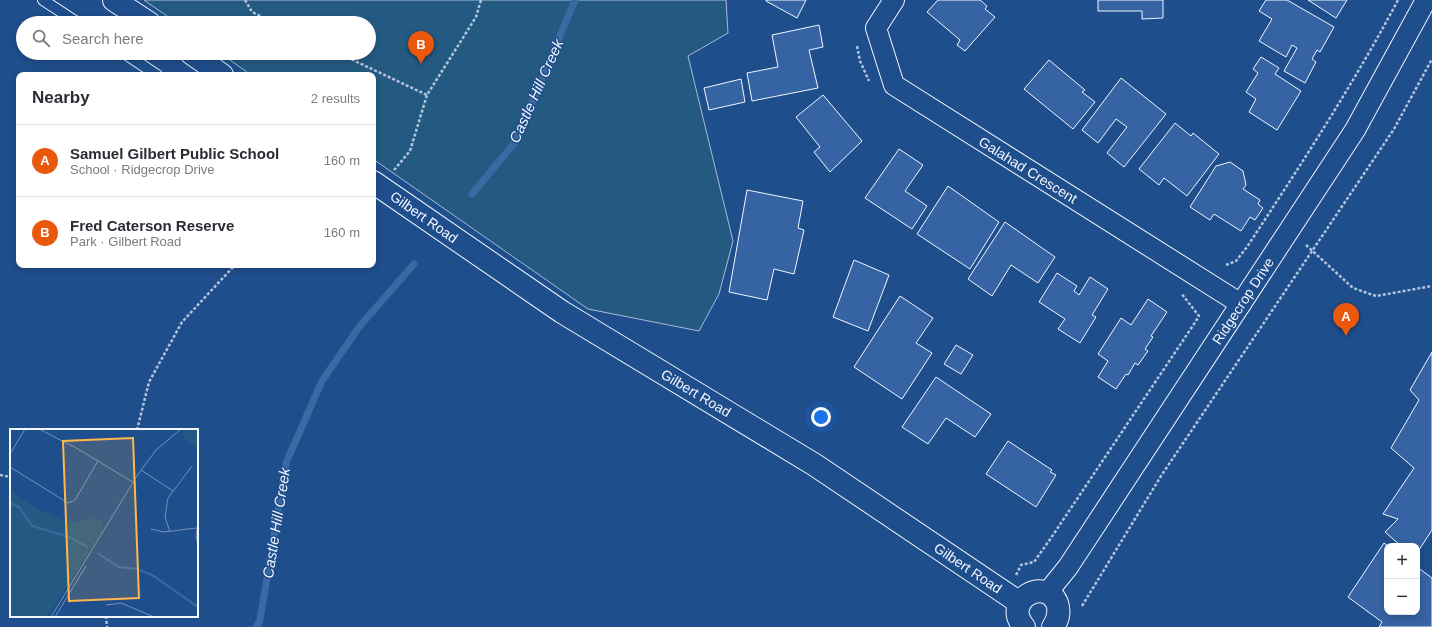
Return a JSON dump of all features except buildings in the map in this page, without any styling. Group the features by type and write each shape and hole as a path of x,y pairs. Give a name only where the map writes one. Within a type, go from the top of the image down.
{"main road":[{"path":"114,0 138,16"},
{"path":"201,60 218,72"},
{"name":"Gilbert Road","path":"376,184 562,312 815,465 1013,599"},
{"path":"1024,627 1020,622 1013,599 1024,597 1030,593 1040,591 1047,593 1056,600 1058,607 1056,626"}],"street":[{"name":"Galahad Crescent","path":"894,0 876,28 894,86 1241,304"},
{"name":"Ridgecrop Drive","path":"1047,593 1072,560 1355,130 1426,0"}],"lane":[{"path":"43,0 67,16"},
{"path":"134,60 152,72"}],"path":[{"path":"245,0 252,12 260,16"},
{"path":"394,171 410,151 426,95 476,17 481,0"},
{"path":"1226,265 1236,261 1247,247 1312,147 1398,0"},
{"path":"1082,606 1161,476 1394,129 1432,59"},
{"path":"353,60 426,95"},
{"path":"1306,245 1353,288 1376,296 1432,286"},
{"path":"137,429 149,382 182,322 232,268"},
{"path":"1013,599 1021,565 1034,562 1198,316"},
{"path":"0,475 10,477"},
{"path":"106,617 107,627"}],"shaded area":[{"path":"144,0 726,0 728,33 688,56 733,241 719,294 699,331 588,309 376,161 376,72 247,72 230,60 376,60 376,16 167,16"}],"waterway":[{"name":"Castle Hill Creek","path":"472,194 516,141 575,0"},
{"name":"Castle Hill Creek","path":"256,627 260,620 286,463 322,381 359,327 414,264"}],"place":[{"name":"Fred Caterson Reserve","path":"421,64"},
{"name":"Samuel Gilbert Public School","path":"1346,336"}]}
